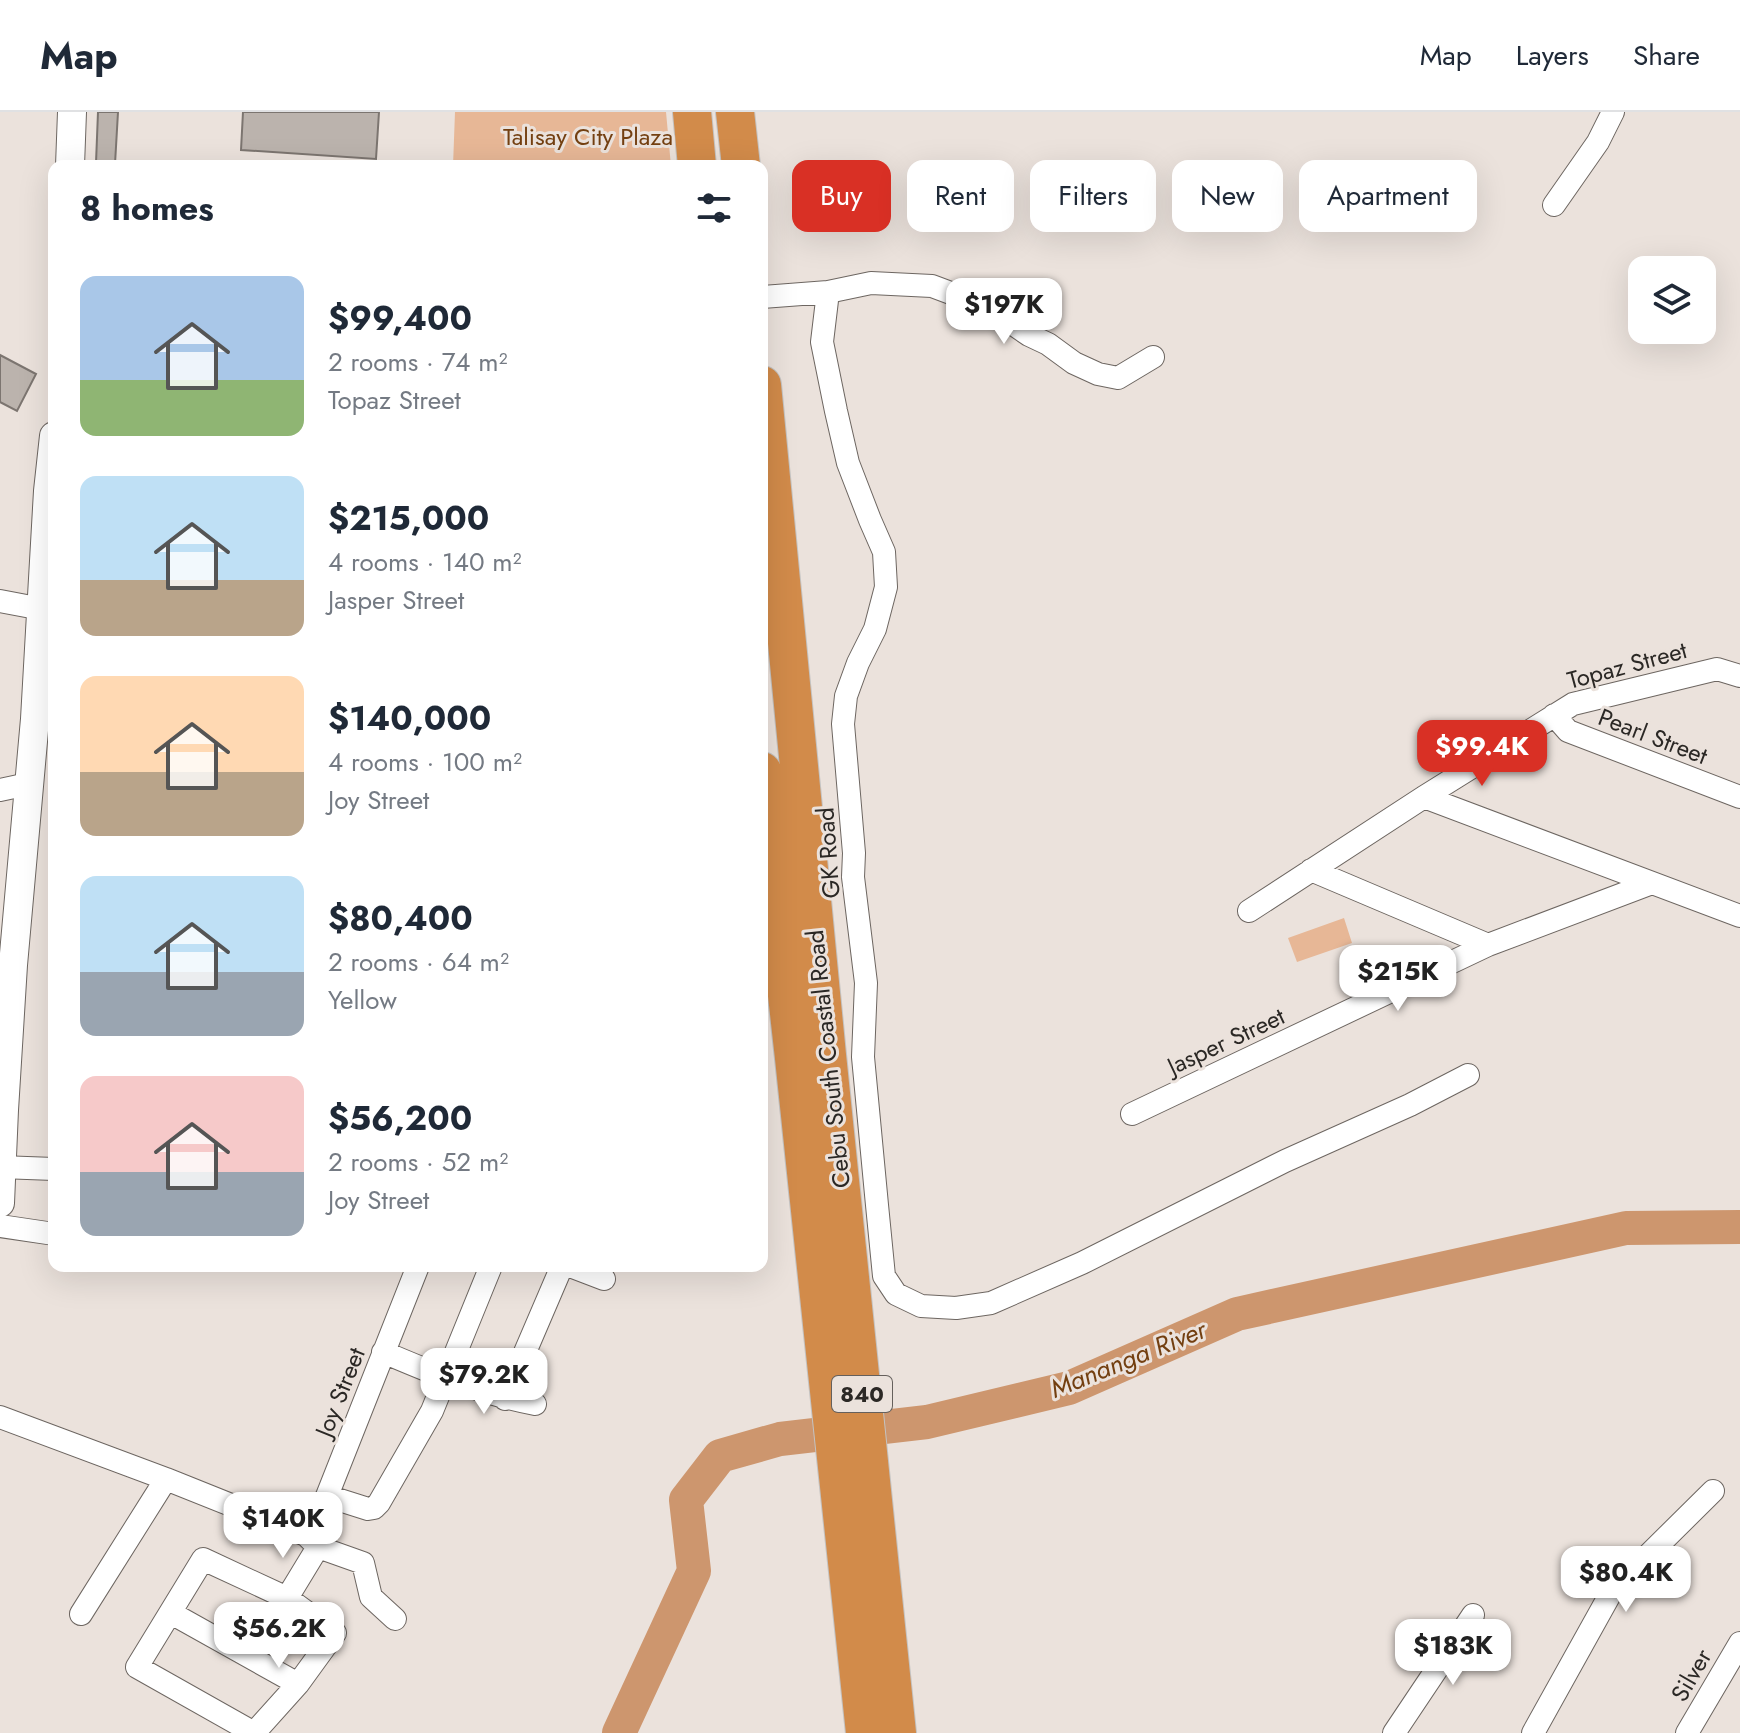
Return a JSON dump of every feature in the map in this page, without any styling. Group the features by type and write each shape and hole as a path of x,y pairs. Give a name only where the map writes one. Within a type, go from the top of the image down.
{"highway":[{"path":"692,112 696,160"},
{"path":"735,112 740,160"},
{"name":"Cebu South Coastal Road","path":"768,469 810,1057 865,1733"},
{"name":"Cebu South Coastal Road","path":"768,807 810,1057 897,1733"}],"street":[{"path":"70,160 72,112"},
{"path":"1554,205 1598,142 1613,112"},
{"path":"768,297 828,292 871,283 932,286 988,307 1074,363 1108,376 1118,378 1153,357"},
{"name":"GK Road","path":"828,292 822,342 836,411 848,463 884,552 886,587 875,629 846,696 843,724 854,853 853,877 866,983 863,1057 884,1276 896,1294 921,1306 956,1308 991,1303 1082,1263 1285,1161 1410,1105 1468,1075"},
{"path":"0,1203 13,965 42,609 48,491"},
{"path":"0,601 42,609"},
{"name":"Topaz Street","path":"1249,911 1573,704 1717,669 1740,676"},
{"name":"Pearl Street","path":"1554,715 1568,731 1740,797"},
{"path":"0,790 28,784"},
{"path":"1424,797 1740,916"},
{"path":"1311,870 1488,945"},
{"name":"Jasper Street","path":"1132,1114 1488,945 1652,883"},
{"path":"1,1168 48,1169"},
{"path":"0,1226 48,1233"},
{"name":"Joy Street","path":"287,1598 416,1272"},
{"path":"327,1496 362,1508 374,1508 427,1422 489,1272"},
{"path":"505,1399 559,1272"},
{"path":"586,1272 604,1279"},
{"path":"383,1352 446,1379 505,1399 535,1404"},
{"path":"0,1417 166,1479 363,1563 371,1597 395,1619"},
{"path":"81,1614 166,1479"},
{"path":"1533,1733 1612,1591 1713,1491"},
{"path":"203,1559 287,1598 335,1633 298,1684 254,1733 137,1667 171,1613 203,1559"},
{"path":"171,1613 298,1684"},
{"path":"1394,1733 1473,1615"},
{"name":"Silver","path":"1687,1733 1740,1643"}],"green space":[{"name":"Talisay City Plaza","path":"455,112 666,112 670,160 453,160"},
{"path":"1344,918 1352,943 1297,962 1288,938"}],"building":[{"path":"98,112 118,112 115,160 96,160"},
{"path":"243,112 379,112 376,159 241,150"},
{"path":"0,355 36,374 17,411 0,402"}],"waterway":[{"name":"Mananga River","path":"619,1733 694,1571 686,1500 720,1456 780,1439 927,1422 1069,1388 1237,1314 1626,1228 1740,1227"}]}
